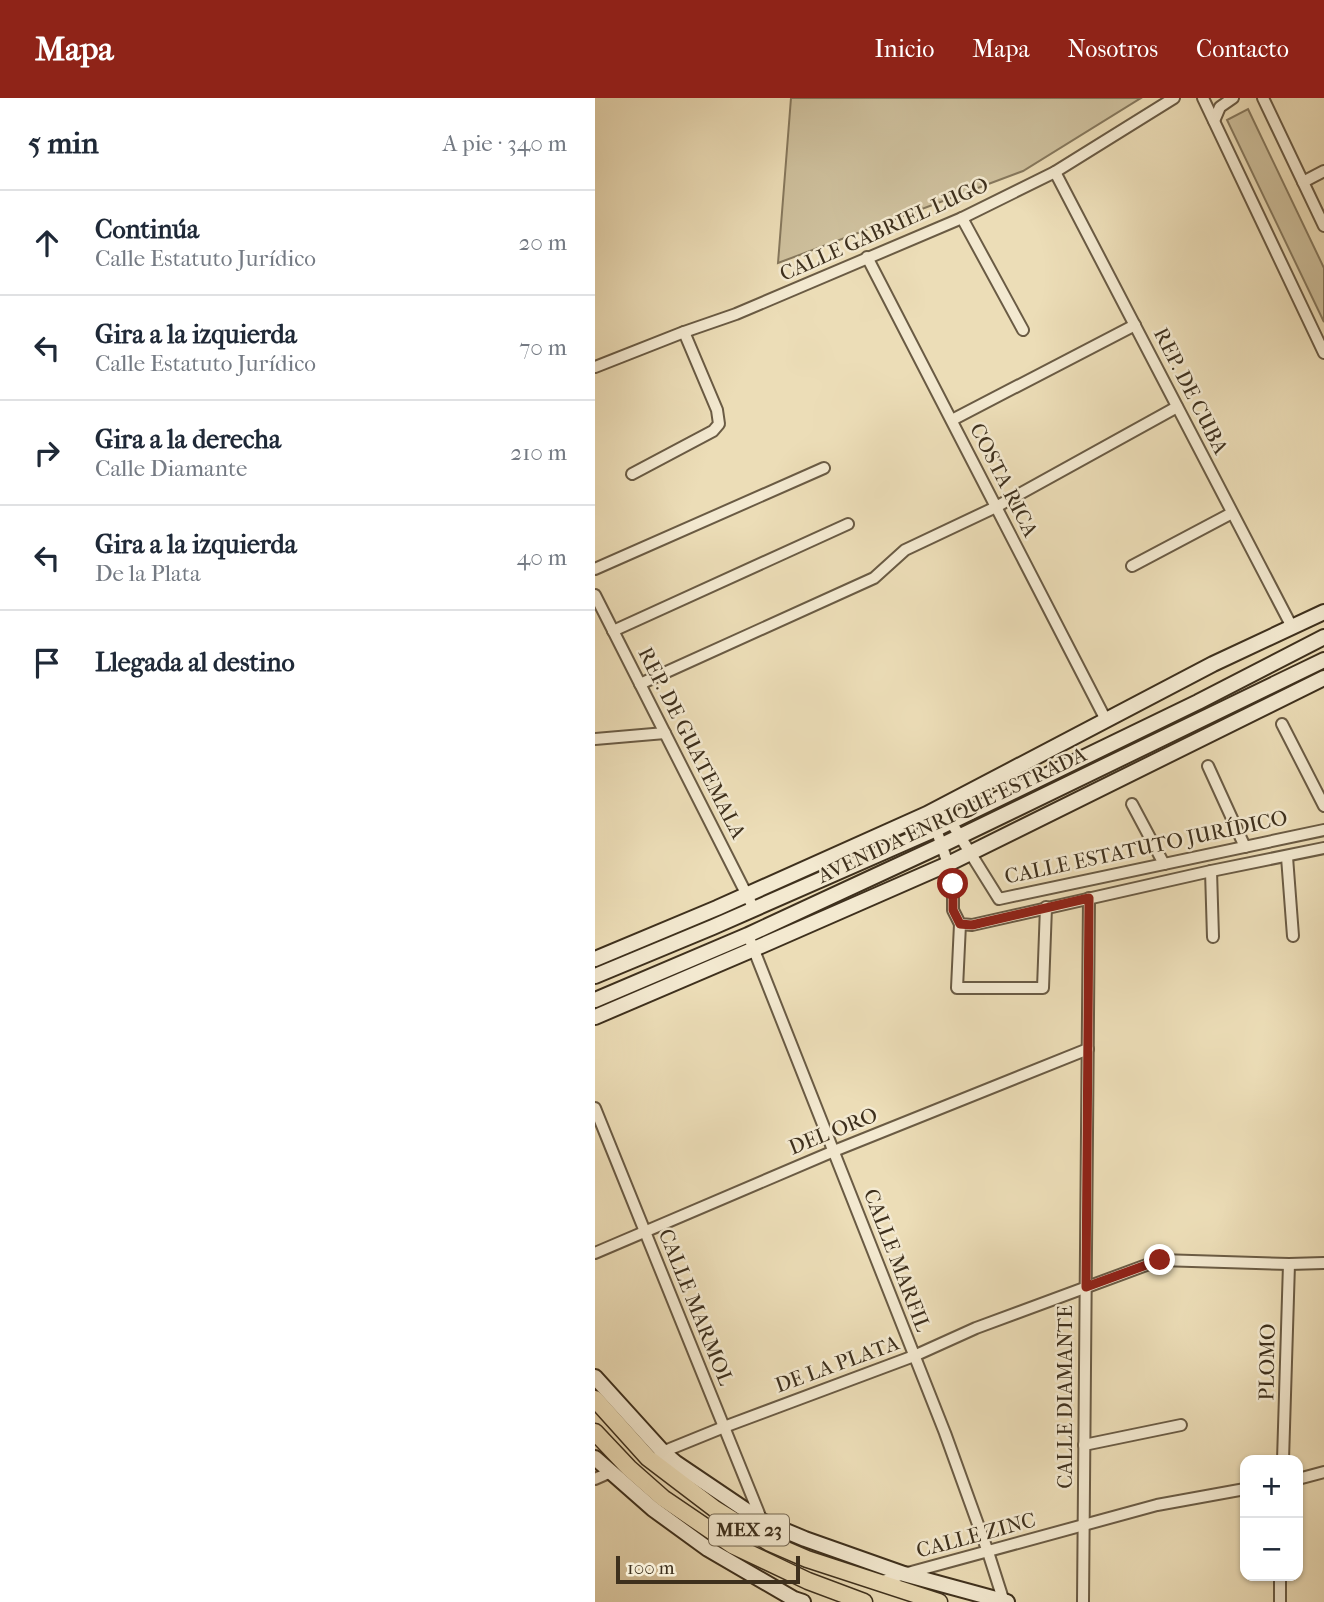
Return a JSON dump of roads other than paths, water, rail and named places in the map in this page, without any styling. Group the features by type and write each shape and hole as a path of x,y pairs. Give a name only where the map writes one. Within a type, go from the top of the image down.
{"main road":[{"name":"MEX 23","path":"595,1399 715,1509 770,1543 807,1559 939,1602"},
{"name":"MEX 23","path":"595,1432 629,1468 663,1498 732,1545 862,1602"}],"street":[{"name":"CALLE GABRIEL LUGO","path":"595,367 736,314 962,218 1055,172 1174,98"},
{"path":"1203,98 1324,352"},
{"path":"1214,121 1220,107 1233,98"},
{"path":"1263,98 1324,226"},
{"path":"1303,182 1324,171"},
{"name":"REP. DE CUBA","path":"1055,172 1292,627"},
{"path":"962,218 1023,330"},
{"name":"COSTA RICA","path":"867,257 1106,720"},
{"path":"951,420 1135,326"},
{"path":"632,474 713,431 719,424 717,410 684,332"},
{"path":"640,684 874,578 905,550 996,507 1177,407"},
{"path":"595,569 824,468"},
{"path":"1132,566 1233,513"},
{"path":"613,631 848,524"},
{"name":"REP. DE GUATEMALA","path":"595,595 754,909"},
{"path":"595,959 747,895 927,814 1213,664 1324,612"},
{"name":"AVENIDA ENRIQUE ESTRADA","path":"595,976 936,829 1198,702 1324,637"},
{"name":"AVENIDA ENRIQUE ESTRADA","path":"595,1000 748,935 942,845 1324,660"},
{"path":"595,1017 948,864 1324,678"},
{"path":"1282,724 1324,806"},
{"path":"595,739 665,733"},
{"path":"1208,766 1245,847"},
{"path":"1132,804 1164,864"},
{"name":"CALLE ESTATUTO JURÍDICO","path":"941,806 999,899 1324,830"},
{"path":"927,814 936,829 948,864 953,884 953,910 960,924 957,988 1043,988 1046,908"},
{"name":"CALLE ESTATUTO JURÍDICO","path":"960,924 972,925 1324,848"},
{"path":"1287,857 1293,936"},
{"path":"1211,871 1213,937"},
{"path":"860,883 868,900"},
{"name":"CALLE DIAMANTE","path":"1083,1602 1089,898"},
{"path":"999,899 1001,917"},
{"name":"CALLE MARFIL","path":"748,935 945,1433 1005,1602"},
{"path":"595,965 636,959"},
{"name":"DEL ORO","path":"595,1253 834,1151 1088,1049"},
{"name":"CALLE MARMOL","path":"595,1108 762,1521"},
{"name":"DE LA PLATA","path":"655,1455 915,1356 976,1328 1160,1260 1324,1263"},
{"name":"PLOMO","path":"1283,1455 1289,1264"},
{"path":"595,1377 655,1455 677,1463 762,1521 904,1574 1005,1602"},
{"path":"1084,1444 1181,1425"},
{"path":"595,1458 653,1509 709,1549 803,1602"},
{"path":"595,1479 611,1472"},
{"path":"1303,1478 1324,1472"},
{"name":"CALLE ZINC","path":"880,1582 1157,1506 1240,1490"},
{"path":"1280,1581 1280,1602"},
{"path":"773,1586 779,1602"}]}
